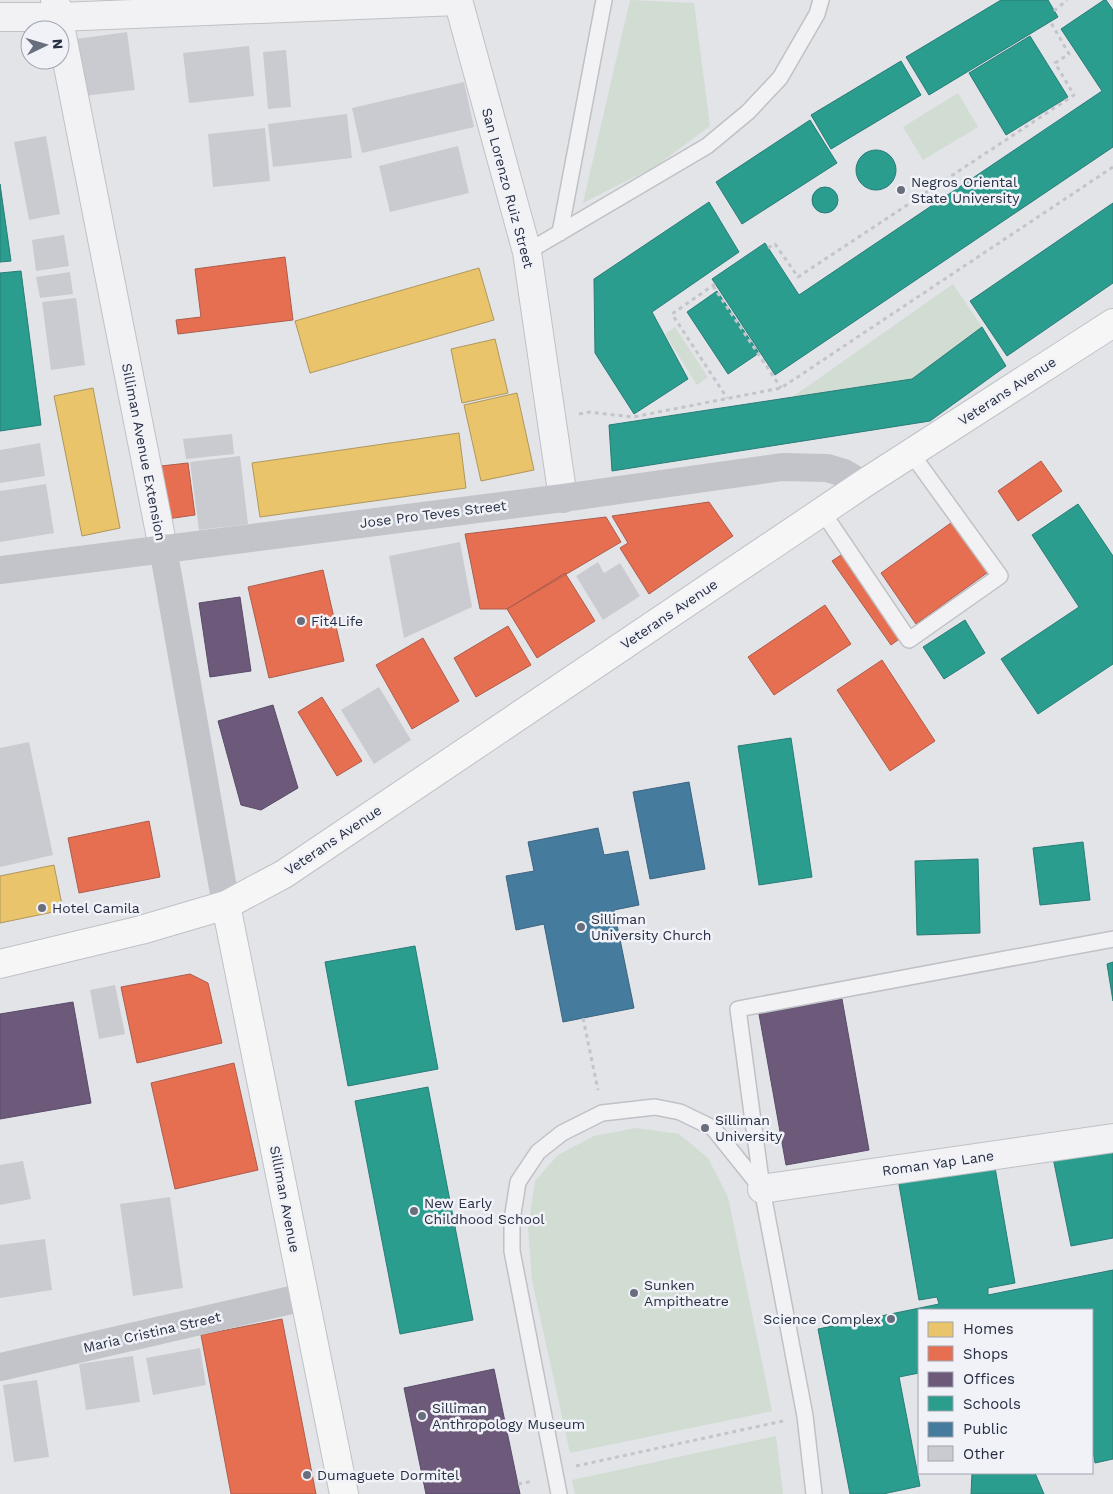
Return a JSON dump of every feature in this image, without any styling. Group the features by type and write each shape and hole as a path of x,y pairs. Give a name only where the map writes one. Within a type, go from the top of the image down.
{"main road":[{"name":"Veterans Avenue","path":"0,964 141,930 226,905 284,874 822,511 1113,323"},
{"name":"Silliman Avenue","path":"226,905 344,1494"}],"street":[{"path":"0,17 57,9 458,1"},
{"name":"San Lorenzo Ruiz Street","path":"458,1 528,252 563,498"},
{"name":"Silliman Avenue Extension","path":"57,9 163,548 226,905"},
{"name":"Jose Pro Teves Street","path":"0,570 563,498 782,467 827,468 844,473 863,484"},
{"name":"Roman Yap Lane","path":"762,1190 1113,1138"},
{"name":"Maria Cristina Street","path":"0,1367 304,1297"}],"lane":[{"path":"560,233 604,0"},
{"path":"528,252 707,146 748,112 780,78 817,14 821,0"},
{"path":"822,511 909,640 1000,576 912,453"},
{"path":"814,1494 805,1416 762,1190 738,1009 1113,940"},
{"path":"559,1494 517,1285 512,1251 512,1220 518,1182 538,1152 562,1133 602,1113 655,1107 680,1112 713,1128 762,1190"}],"path":[{"path":"1054,10 1067,0"},
{"path":"768,248 775,244 798,277 1074,95 1055,63 1069,54 1050,21"},
{"path":"589,412 633,417 781,388 1113,167"},
{"path":"727,398 672,314 714,285 781,388"},
{"path":"583,1018 602,1113"},
{"path":"554,1471 805,1416"}],"shaded area":[{"path":"630,0 694,3 710,126 656,166 583,203"},
{"path":"958,93 978,127 923,160 903,127"},
{"path":"953,284 982,327 912,379 791,398"},
{"path":"675,327 708,377 697,385 665,334"},
{"path":"636,1128 679,1134 708,1158 728,1197 772,1411 570,1453 532,1280 528,1228 535,1181 558,1155 594,1136"},
{"path":"776,1436 783,1494 575,1494 572,1480"}],"building: Homes":[{"path":"479,268 494,320 310,373 295,321"},
{"path":"495,339 508,393 462,403 451,349"},
{"path":"93,388 120,528 82,536 54,396"},
{"path":"517,393 534,470 481,481 464,405"},
{"path":"459,433 466,488 260,517 252,463"},
{"path":"54,865 63,910 0,923 0,876"}],"building: Shops":[{"path":"285,257 293,320 178,334 176,320 201,317 195,269"},
{"path":"1041,461 1062,491 1018,521 998,491"},
{"path":"188,463 195,515 167,519 161,466"},
{"path":"709,502 733,536 649,594 620,548 628,543 612,516"},
{"path":"606,517 621,542 507,609 480,609 465,534"},
{"path":"955,520 991,570 916,624 881,573"},
{"path":"844,553 902,637 891,645 832,561"},
{"path":"323,570 344,661 269,678 248,587"},
{"path":"565,573 595,621 537,658 507,609"},
{"path":"825,605 851,644 774,695 748,657"},
{"path":"508,626 531,665 476,697 454,658"},
{"path":"423,638 459,701 412,729 376,665"},
{"path":"882,660 935,741 890,771 837,690"},
{"path":"322,697 362,761 337,776 298,712"},
{"path":"149,821 160,877 79,893 68,838"},
{"path":"190,974 208,983 222,1043 137,1063 121,987"},
{"path":"234,1063 258,1170 175,1189 151,1083"},
{"path":"282,1319 316,1494 231,1494 201,1335"}],"building: Offices":[{"path":"240,597 251,671 210,677 199,603"},
{"path":"273,705 298,788 261,810 241,805 218,721"},
{"path":"842,999 869,1150 786,1165 759,1014"},
{"path":"73,1002 91,1103 0,1119 0,1014"},
{"path":"494,1369 520,1494 426,1494 404,1388"}],"building: Schools":[{"path":"1001,0 1048,0 1058,17 929,95 906,57"},
{"path":"1104,0 1113,10 1113,147 775,375 712,279 765,243 799,295 1102,91 1061,29"},
{"path":"1030,36 1068,97 1006,135 969,73"},
{"path":"901,61 921,95 831,149 811,115"},
{"path":"810,120 837,163 742,224 716,182"},
{"path":"876,150 887,153 893,159 896,170 893,181 887,187 876,190 865,187 859,181 856,170 859,159 865,153"},
{"path":"0,184 11,261 0,262"},
{"path":"825,187 834,191 838,200 834,209 825,213 816,209 812,200 816,191"},
{"path":"709,202 739,252 652,312 688,379 634,414 595,353 594,279"},
{"path":"1113,203 1113,283 1007,356 970,301"},
{"path":"21,271 41,425 0,431 0,273"},
{"path":"717,291 759,353 728,374 687,312"},
{"path":"982,327 1006,366 930,421 612,471 609,425 912,379"},
{"path":"1078,504 1113,556 1113,664 1038,714 1001,659 1079,607 1032,535"},
{"path":"965,620 985,653 944,679 923,647"},
{"path":"791,738 812,877 759,885 738,746"},
{"path":"1083,842 1090,900 1040,905 1033,848"},
{"path":"978,859 980,933 917,935 915,861"},
{"path":"415,946 438,1069 348,1086 325,962"},
{"path":"1113,962 1113,1001 1107,964"},
{"name":"New Early Childhood School","path":"428,1087 473,1320 400,1334 355,1101"},
{"path":"1113,1141 1113,1238 1071,1246 1052,1153"},
{"name":"Science Complex","path":"993,1156 1015,1283 988,1288 988,1295 1113,1270 1113,1459 1095,1463 1093,1450 1093,1309 918,1309 918,1373 899,1377 920,1486 883,1494 850,1494 818,1329 939,1304 937,1297 919,1300 897,1173"},
{"path":"972,1474 1035,1474 1044,1494 971,1494"}],"building: Public":[{"path":"689,782 705,869 650,879 633,792"},
{"name":"Silliman University Church","path":"598,828 604,855 628,851 639,905 614,910 634,1008 563,1022 544,924 516,930 506,876 534,871 528,842"}],"building: Other":[{"path":"127,32 135,90 83,96 76,39"},
{"path":"249,46 254,96 189,103 183,53"},
{"path":"286,50 291,107 268,109 263,52"},
{"path":"464,82 474,127 362,153 352,108"},
{"path":"347,114 352,158 273,167 268,124"},
{"path":"265,128 270,181 213,187 208,134"},
{"path":"46,136 60,214 29,220 14,142"},
{"path":"458,146 469,193 390,212 379,166"},
{"path":"64,235 69,266 36,271 32,240"},
{"path":"70,272 73,294 40,298 36,277"},
{"path":"76,298 85,365 51,370 42,302"},
{"path":"232,434 234,454 186,459 183,439"},
{"path":"40,443 45,476 0,483 0,450"},
{"path":"240,456 248,524 199,530 190,462"},
{"path":"46,484 54,533 0,542 0,491"},
{"path":"460,542 472,607 404,638 389,556"},
{"path":"598,562 604,573 620,563 640,596 603,620 576,576"},
{"path":"379,687 411,740 374,764 341,710"},
{"path":"29,742 53,855 0,867 0,748"},
{"path":"115,985 125,1034 99,1039 90,990"},
{"path":"23,1161 31,1199 0,1205 0,1165"},
{"path":"170,1197 183,1288 133,1296 120,1204"},
{"path":"45,1239 52,1290 0,1298 0,1245"},
{"path":"200,1348 206,1385 153,1395 146,1358"},
{"path":"133,1356 140,1402 86,1410 79,1364"},
{"path":"37,1380 49,1457 14,1462 3,1385"}],"place":[{"name":"Negros Oriental State University","path":"901,190"},
{"name":"Fit4Life","path":"301,621"},
{"name":"Hotel Camila","path":"42,908"},
{"name":"Silliman University Church","path":"581,927"},
{"name":"Silliman University","path":"705,1128"},
{"name":"New Early Childhood School","path":"414,1211"},
{"name":"Sunken Ampitheatre","path":"634,1293"},
{"name":"Science Complex","path":"891,1319"},
{"name":"Silliman Anthropology Museum","path":"422,1416"},
{"name":"Dumaguete Dormitel","path":"307,1475"}]}
